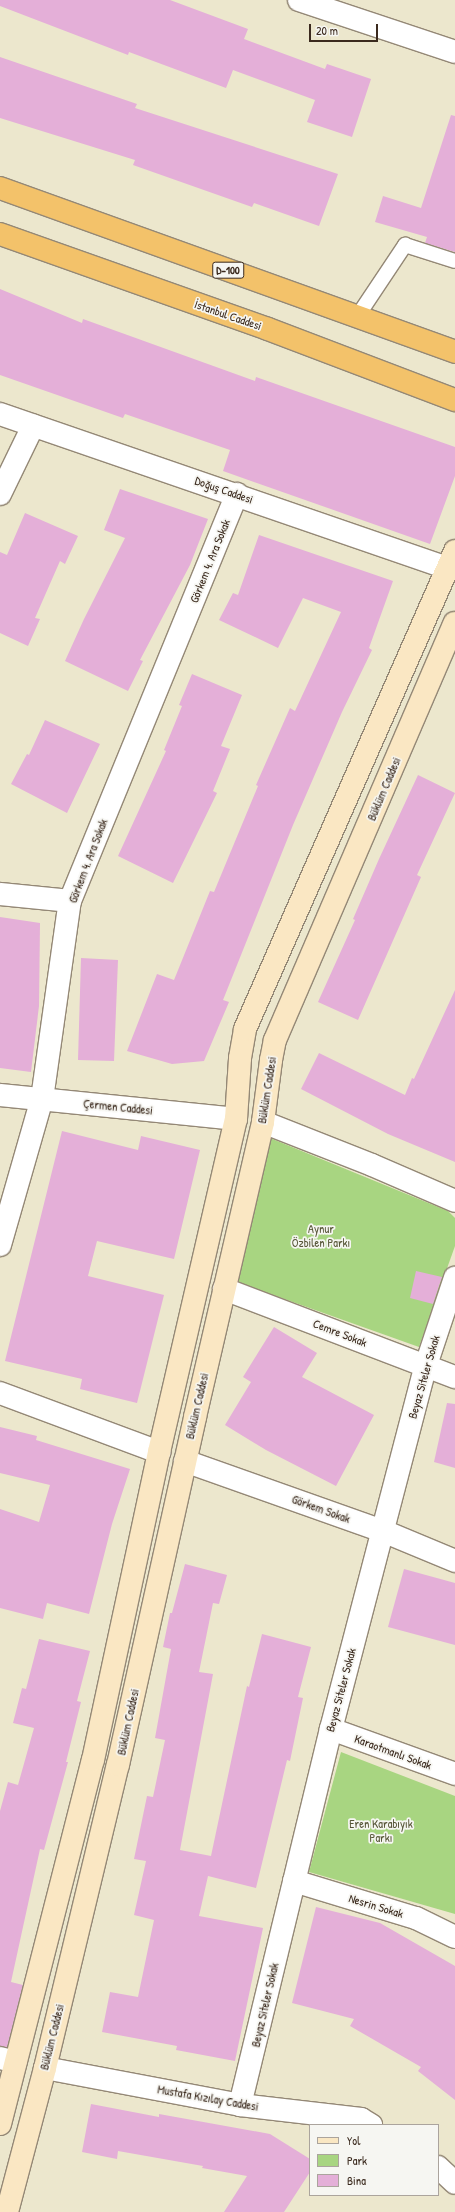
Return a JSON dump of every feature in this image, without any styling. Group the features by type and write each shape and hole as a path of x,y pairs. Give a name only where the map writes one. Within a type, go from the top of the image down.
{"highway":[{"name":"D-100","path":"0,188 455,352"},
{"name":"İstanbul Caddesi","path":"0,234 268,329 455,400"}],"main road":[{"path":"0,2124 8,2060 93,1760 158,1452 236,1119 240,1058 245,1029 453,563"},
{"name":"Büklüm Caddesi","path":"7,2212 45,2068 118,1764 185,1461 263,1122 270,1060 275,1040 455,623"},
{"path":"236,1119 263,1122"},
{"path":"158,1452 185,1461"},
{"path":"8,2060 45,2068"}],"street":[{"path":"299,0 455,52"},
{"name":"Doğuş Caddesi","path":"0,414 237,494 453,563"},
{"path":"0,494 33,426"},
{"name":"Görkem 4. Ara Sokak","path":"0,1245 42,1099 70,901 237,494"},
{"path":"0,894 70,901"},
{"name":"Çermen Caddesi","path":"0,1095 236,1119"},
{"path":"263,1122 372,1165 455,1201"},
{"name":"Beyaz Siteler Sokak","path":"240,2105 331,1730 426,1365 455,1278"},
{"name":"Cemre Sokak","path":"224,1289 455,1377"},
{"path":"0,1393 158,1452"},
{"name":"Görkem Sokak","path":"185,1461 383,1531 455,1561"},
{"name":"Karaotmanlı Sokak","path":"331,1730 455,1774"},
{"name":"Nesrin Sokak","path":"294,1881 416,1918 455,1937"},
{"name":"Mustafa Kızılay Caddesi","path":"45,2068 240,2105 361,2119 369,2124"},
{"path":"439,2168 455,2183"}],"lane":[{"path":"357,317 405,245 455,261"}],"green space":[{"name":"Aynur Özbilen Parkı","path":"270,1138 448,1211 455,1218 455,1246 419,1347 234,1281"},
{"name":"Eren Karabıyık Parkı","path":"341,1752 455,1796 455,1914 309,1872"}],"building":[{"path":"0,0 170,0 248,29 244,39 325,69 327,64 371,79 352,137 307,122 315,100 233,70 226,88 129,52 128,55 0,6"},
{"path":"0,57 137,104 135,108 338,174 319,226 254,203 252,207 133,165 135,160 0,118"},
{"path":"451,115 455,116 455,252 425,243 427,237 375,222 383,196 421,208"},
{"path":"0,289 82,323 83,319 255,381 256,377 455,447 455,476 430,544 223,471 230,450 125,414 123,418 0,375"},
{"path":"120,489 208,519 190,565 140,660 143,661 128,691 65,661 84,619 125,538 104,530"},
{"path":"25,513 78,536 65,564 60,561 35,618 40,619 28,646 0,633 0,552 7,555"},
{"path":"259,535 393,581 369,648 372,650 342,712 293,825 223,1000 229,1002 204,1061 172,1064 127,1051 157,974 174,980 210,891 214,892 258,786 256,785 290,708 295,711 341,612 303,598 278,648 219,620 233,593 238,595"},
{"path":"192,674 242,695 221,746 230,749 213,791 217,793 173,883 118,856 166,751 164,750 182,706 179,705"},
{"path":"45,720 100,744 67,813 11,784 27,754 29,755"},
{"path":"418,775 455,793 417,875 421,877 358,1020 318,1002 355,920 353,919 379,859"},
{"path":"0,917 40,923 39,1006 31,1072 0,1068"},
{"path":"81,958 118,960 114,1061 78,1060"},
{"path":"455,990 455,1162 388,1134 301,1089 319,1053 405,1095 412,1078 414,1079"},
{"path":"62,1131 138,1150 141,1136 200,1150 174,1259 97,1241 88,1276 164,1295 137,1403 80,1389 82,1379 5,1361"},
{"path":"416,1271 442,1277 433,1304 410,1298"},
{"path":"274,1327 317,1353 302,1377 374,1415 336,1486 266,1450 225,1425 251,1382 243,1377"},
{"path":"447,1403 455,1404 455,1468 434,1462"},
{"path":"0,1427 37,1436 36,1440 130,1469 112,1524 89,1614 47,1603 43,1619 0,1608 0,1509 39,1522 50,1485 0,1473"},
{"path":"185,1564 227,1575 219,1604 213,1603 199,1672 213,1674 180,1850 211,1856 247,1686 249,1687 262,1634 311,1647 298,1697 303,1698 290,1761 287,1760 256,1888 208,1876 199,1916 263,1928 235,2061 176,2050 177,2046 102,2032 110,1992 138,1997 154,1920 134,1915 146,1861 134,1859 147,1796 153,1797 165,1740 155,1738 171,1649 163,1647 170,1613 172,1613"},
{"path":"404,1569 455,1583 455,1645 388,1627"},
{"path":"39,1639 90,1651 77,1701 81,1702 66,1762 68,1762 44,1850 40,1849 11,1982 23,1985 7,2047 0,2046 0,1811 8,1782 18,1785 34,1728 13,1723 22,1688 26,1689"},
{"path":"316,1907 380,1923 455,1966 455,2100 418,2071 421,2067 350,2026 354,2019 292,2003"},
{"path":"91,2104 159,2117 159,2114 270,2134 309,2158 309,2174 284,2212 224,2212 247,2176 202,2168 203,2166 118,2151 117,2159 82,2152"}]}
